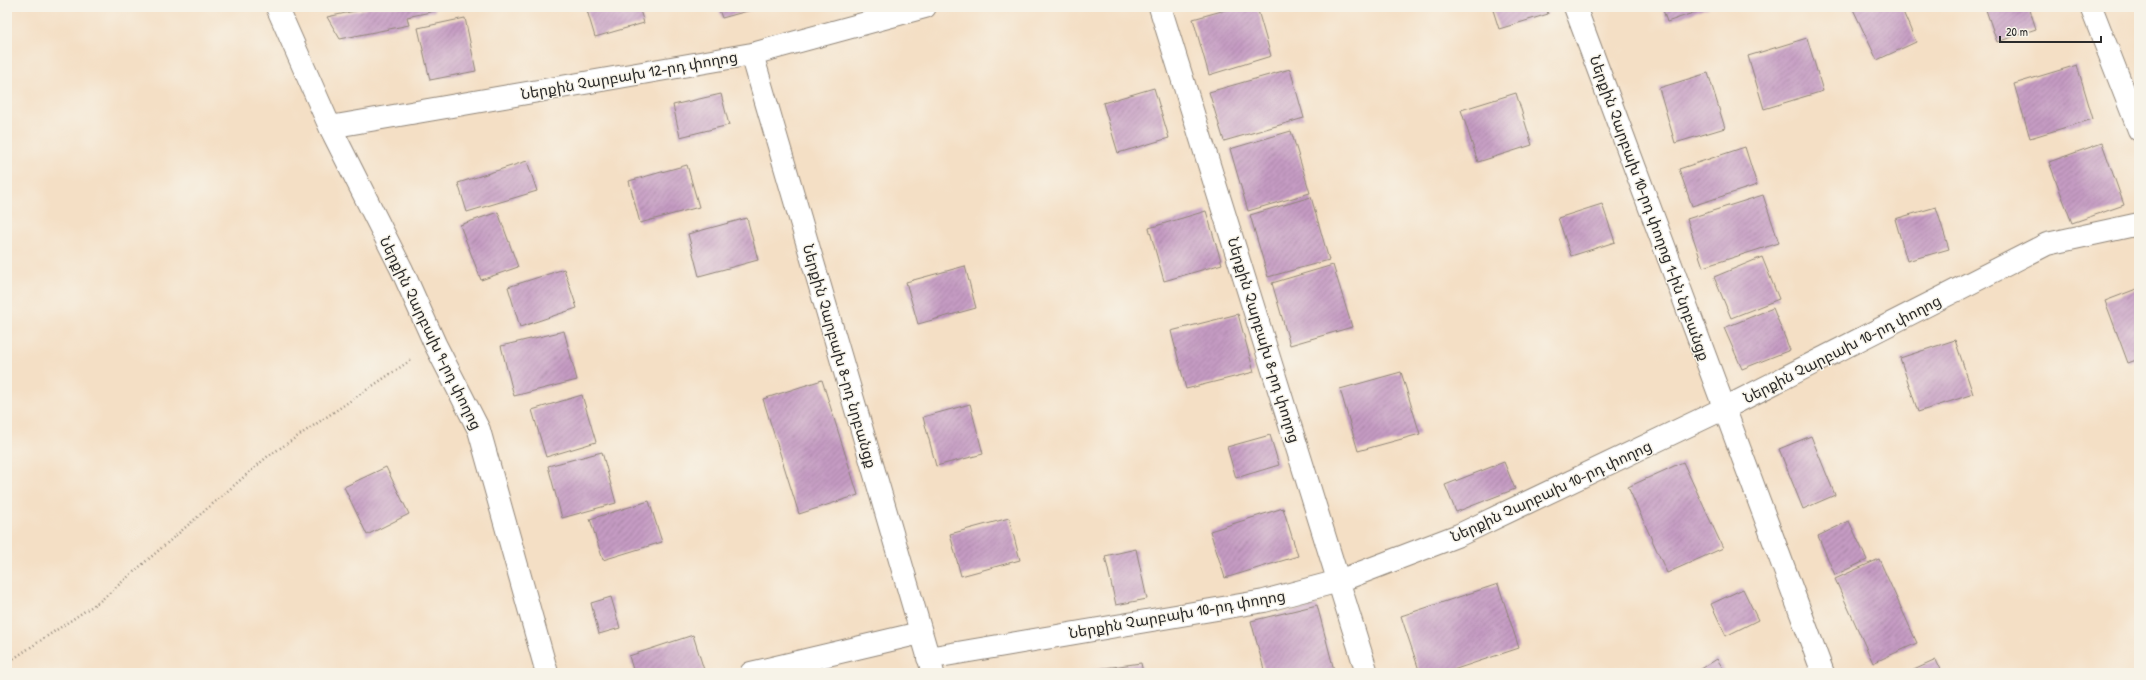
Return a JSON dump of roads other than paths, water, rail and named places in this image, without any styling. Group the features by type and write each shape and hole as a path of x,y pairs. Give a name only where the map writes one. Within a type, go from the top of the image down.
{"street":[{"name":"Ներքին Չարբախ 9-րդ փողոց","path":"277,7 330,127 402,270 435,344 479,430 547,673"},
{"name":"Ներքին Չարբախ 12-րդ փողոց","path":"330,127 752,54 925,7"},
{"name":"Ներքին Չարբախ 8-րդ փողոց","path":"1160,7 1367,673"},
{"name":"Ներքին Չարբախ 10-րդ փողոց 1-ին նրբանցք","path":"1575,7 1725,408 1822,673"},
{"path":"2091,7 2139,130"},
{"name":"Ներքին Չարբախ 8-րդ նրբանցք","path":"752,54 930,665"},
{"name":"Ներքին Չարբախ 10-րդ փողոց","path":"930,665 1264,601 1339,581 1459,535 1725,408 2048,244 2139,224"},
{"path":"751,673 920,633"}]}
